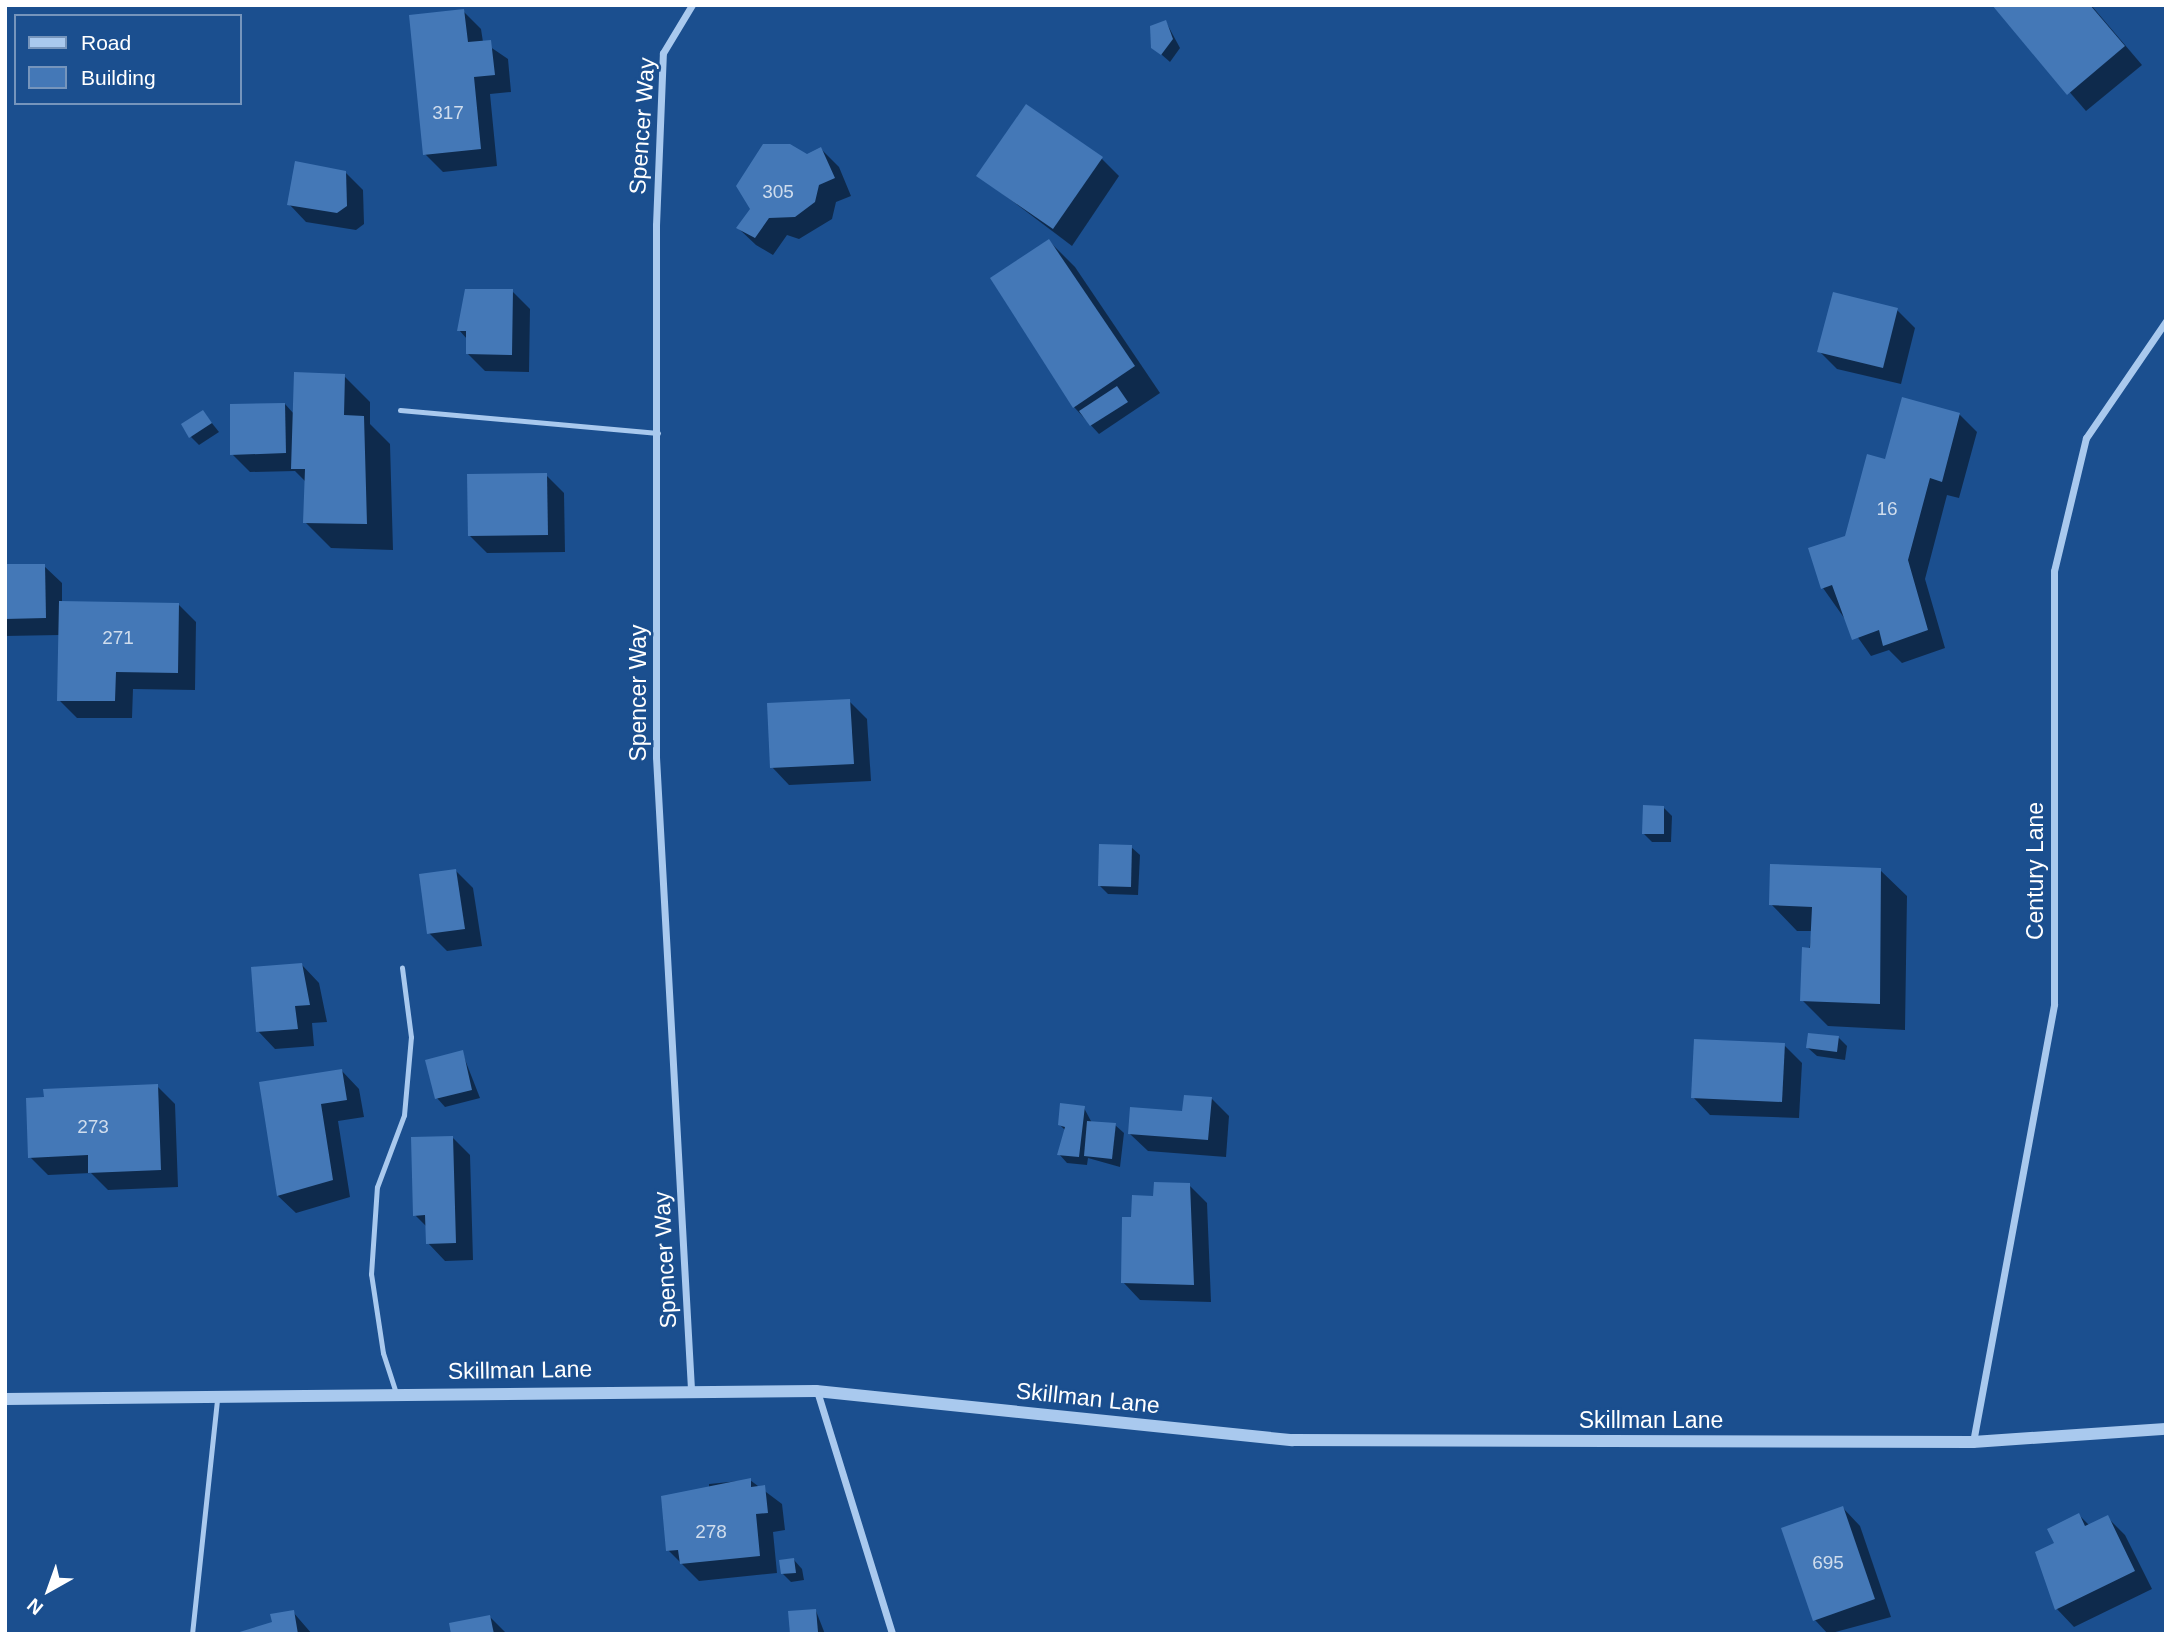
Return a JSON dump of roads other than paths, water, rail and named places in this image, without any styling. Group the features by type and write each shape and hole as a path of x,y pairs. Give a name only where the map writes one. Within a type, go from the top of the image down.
{"street":[{"name":"Spencer Way","path":"691,1389 656,757 658,93 663,52 692,5"},
{"name":"Century Lane","path":"1973,1442 2054,1004 2054,571 2087,438 2166,321"},
{"name":"Skillman Lane","path":"5,1399 691,1389 817,1391 1292,1440 1973,1442 2166,1429"},
{"path":"817,1391 892,1634"}],"lane":[{"path":"400,410 658,433"},
{"path":"396,1393 383,1353 372,1274 377,1187 405,1102 411,1037 402,968"},
{"path":"192,1634 217,1395"}]}
